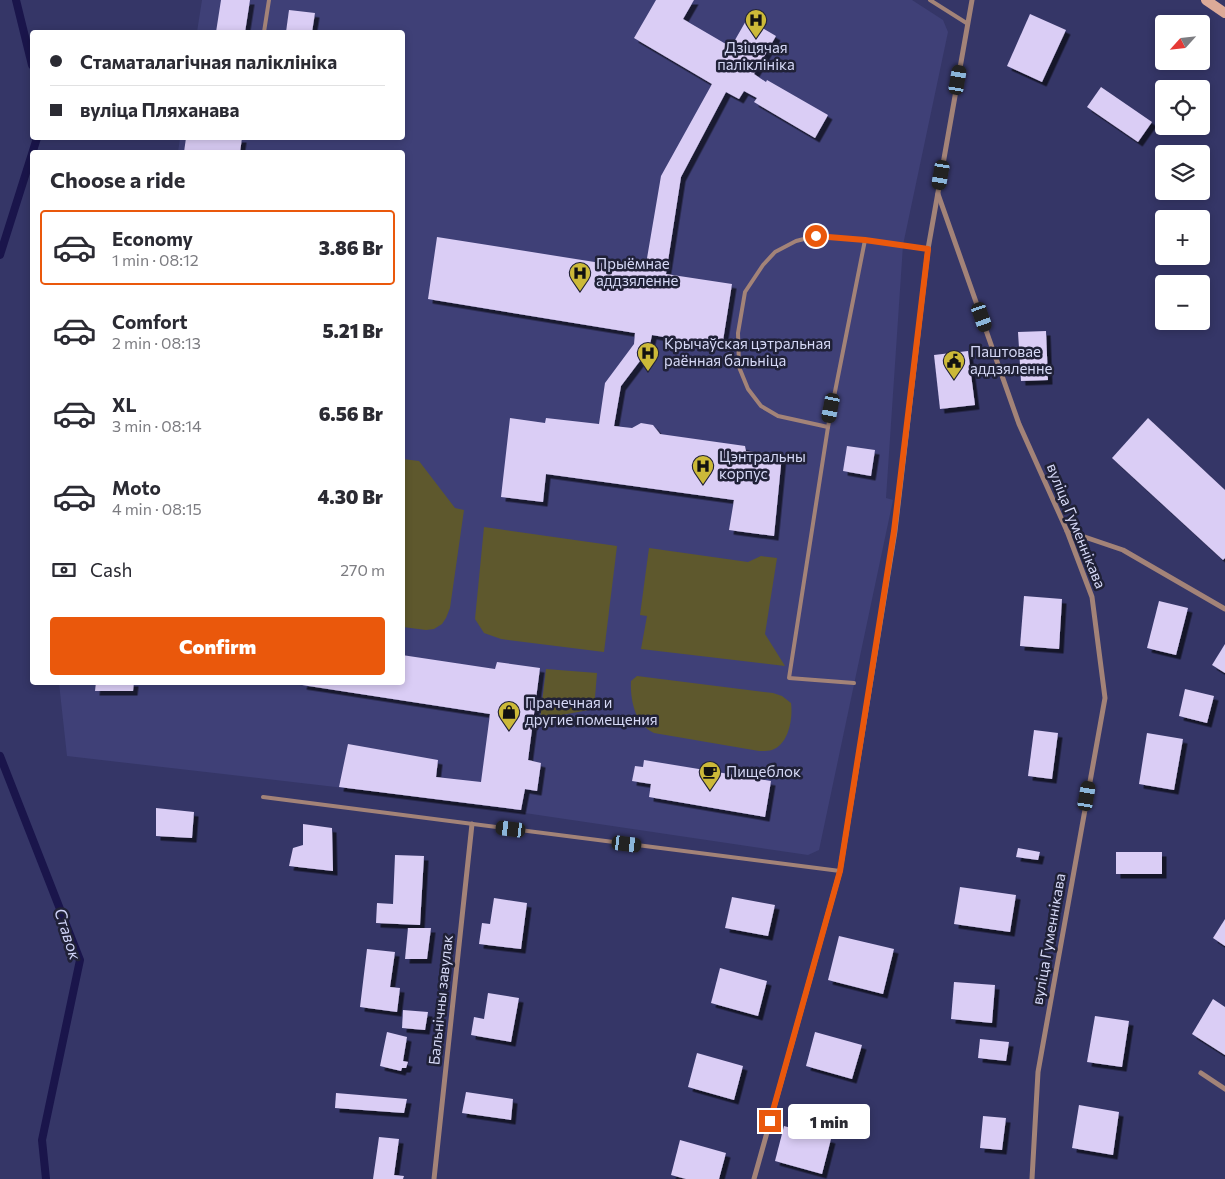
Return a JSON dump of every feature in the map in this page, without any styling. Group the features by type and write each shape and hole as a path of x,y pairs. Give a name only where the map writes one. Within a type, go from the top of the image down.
{"main road":[{"path":"1206,0 1225,13"}],"street":[{"path":"754,1179 840,871 894,531 928,249 972,0"},
{"name":"вуліца Гуменнікава","path":"938,194 1020,424 1067,531 1092,597 1105,698 1038,1072 1032,1179"},
{"path":"1067,531 1123,550 1225,609"},
{"name":"Бальнічны завулак","path":"434,1179 472,824"},
{"path":"1201,1073 1225,1089"}],"lane":[{"path":"264,30 269,0"},
{"path":"930,0 968,24"},
{"path":"828,427 778,416 761,406 748,389 739,367 738,333 745,292 763,265 775,252 796,240 816,236 865,240 928,249"},
{"path":"854,683 789,678 828,427 865,240"},
{"path":"263,797 840,871"}],"shaded area":[{"name":"Крычаўская цэтральная раённая бальніца","path":"202,0 912,0 943,20 948,32 903,245 886,498 893,500 819,850 808,855 396,794 67,756 59,685 405,685 405,150 178,150 180,140 405,140 405,30 197,30"},
{"path":"405,459 419,461 455,508 464,510 450,608 442,624 434,629 405,627"},
{"path":"484,527 617,546 604,652 501,639 484,633 475,619"},
{"path":"649,548 748,562 761,556 777,558 765,634 785,666 641,649 647,616 640,615"},
{"path":"546,669 597,673 594,709 540,719"},
{"path":"637,676 773,693 782,696 791,703 789,730 778,747 764,751 654,733 642,724 635,711 631,681"}],"building":[{"path":"221,0 250,0 245,30 216,30"},
{"path":"656,0 694,0 683,19 731,47 747,19 776,36 754,74 828,115 815,138 754,102 757,98 744,91 739,99 726,92 681,177 666,274 732,284 722,347 652,335 649,349 621,386 614,426 632,428 641,423 653,425 660,434 745,446 746,451 782,455 774,536 729,530 734,500 546,474 543,502 501,497 510,418 545,423 546,418 599,424 605,383 634,344 635,333 428,299 437,237 645,270 661,176 712,84 634,38"},
{"path":"289,10 315,13 312,30 286,30"},
{"path":"1030,14 1066,30 1042,82 1007,66"},
{"path":"1101,87 1152,122 1138,142 1087,107"},
{"path":"186,140 242,140 240,150 184,150"},
{"path":"1046,331 1048,380 1021,381 1018,332"},
{"name":"Паштовае аддзяленне","path":"968,351 975,405 940,409 934,355"},
{"path":"1148,418 1225,490 1225,558 1223,560 1112,458"},
{"path":"847,446 875,450 871,476 843,471"},
{"path":"1024,596 1062,599 1059,649 1020,646"},
{"path":"1159,601 1188,608 1176,655 1147,648"},
{"path":"1225,644 1225,673 1212,665"},
{"name":"Прачечная и другие помещения","path":"405,655 495,669 497,662 540,668 528,760 541,763 537,791 525,789 521,810 339,787 348,744 438,760 436,777 481,782 490,714 302,685 405,685"},
{"path":"96,685 134,685 133,691 95,691"},
{"path":"1185,689 1214,696 1207,723 1179,716"},
{"path":"1034,730 1058,733 1052,779 1028,776"},
{"path":"1147,733 1183,739 1174,790 1139,784"},
{"name":"Пищеблок","path":"644,760 771,781 765,817 649,797 651,784 632,781 635,766 643,767"},
{"path":"156,808 194,812 192,838 156,836"},
{"path":"303,824 332,828 333,871 289,866 293,848 303,845"},
{"path":"1018,848 1040,852 1038,860 1016,857"},
{"path":"1116,852 1162,852 1162,874 1116,874"},
{"path":"395,855 424,856 420,925 376,923 377,903 393,904"},
{"path":"960,887 1016,895 1010,932 954,924"},
{"path":"732,897 775,905 768,936 725,928"},
{"path":"494,898 527,903 521,949 479,944 482,923 490,924"},
{"path":"1225,919 1225,946 1213,938"},
{"path":"408,928 431,928 427,959 405,959"},
{"path":"839,936 894,949 883,994 828,980"},
{"path":"367,949 395,952 390,987 400,988 397,1012 360,1007"},
{"path":"720,968 767,981 758,1016 711,1003"},
{"path":"954,982 995,985 992,1023 951,1019"},
{"path":"488,993 519,998 511,1042 471,1035 474,1017 484,1019"},
{"path":"1213,999 1225,1007 1225,1055 1192,1034"},
{"path":"403,1010 428,1012 425,1030 402,1028"},
{"path":"1095,1016 1129,1021 1122,1067 1087,1062"},
{"path":"387,1032 407,1037 403,1061 408,1062 406,1068 402,1068 401,1071 380,1066"},
{"path":"815,1032 862,1045 852,1079 806,1066"},
{"path":"980,1039 1009,1042 1006,1061 978,1058"},
{"path":"697,1053 743,1066 734,1100 688,1087"},
{"path":"466,1092 513,1099 511,1120 462,1113"},
{"path":"336,1093 407,1099 404,1113 335,1108"},
{"path":"1079,1105 1119,1112 1113,1155 1072,1148"},
{"path":"983,1116 1006,1118 1002,1150 980,1148"},
{"path":"784,1126 831,1139 822,1174 775,1161"},
{"path":"379,1137 399,1139 394,1175 404,1176 403,1179 373,1179"},
{"path":"680,1140 726,1153 719,1179 686,1179 671,1175"}],"waterway":[{"name":"Ставок","path":"16,0 30,57"},
{"name":"Ставок","path":"33,150 36,140"},
{"name":"Ставок","path":"0,255 30,160"},
{"name":"Ставок","path":"0,756 80,960 42,1140 46,1179"}],"place":[{"name":"Дзіцячая паліклініка","path":"756,39"},
{"name":"Прыёмнае аддзяленне","path":"580,292"},
{"name":"Крычаўская цэтральная раённая бальніца","path":"648,372"},
{"name":"Паштовае аддзяленне","path":"954,380"},
{"name":"Цэнтральны корпус","path":"703,485"},
{"name":"Прачечная и другие помещения","path":"509,731"},
{"name":"Пищеблок","path":"710,791"}],"route":[{"path":"770,1121 840,871 894,531 928,249 865,240 816,236"}]}
